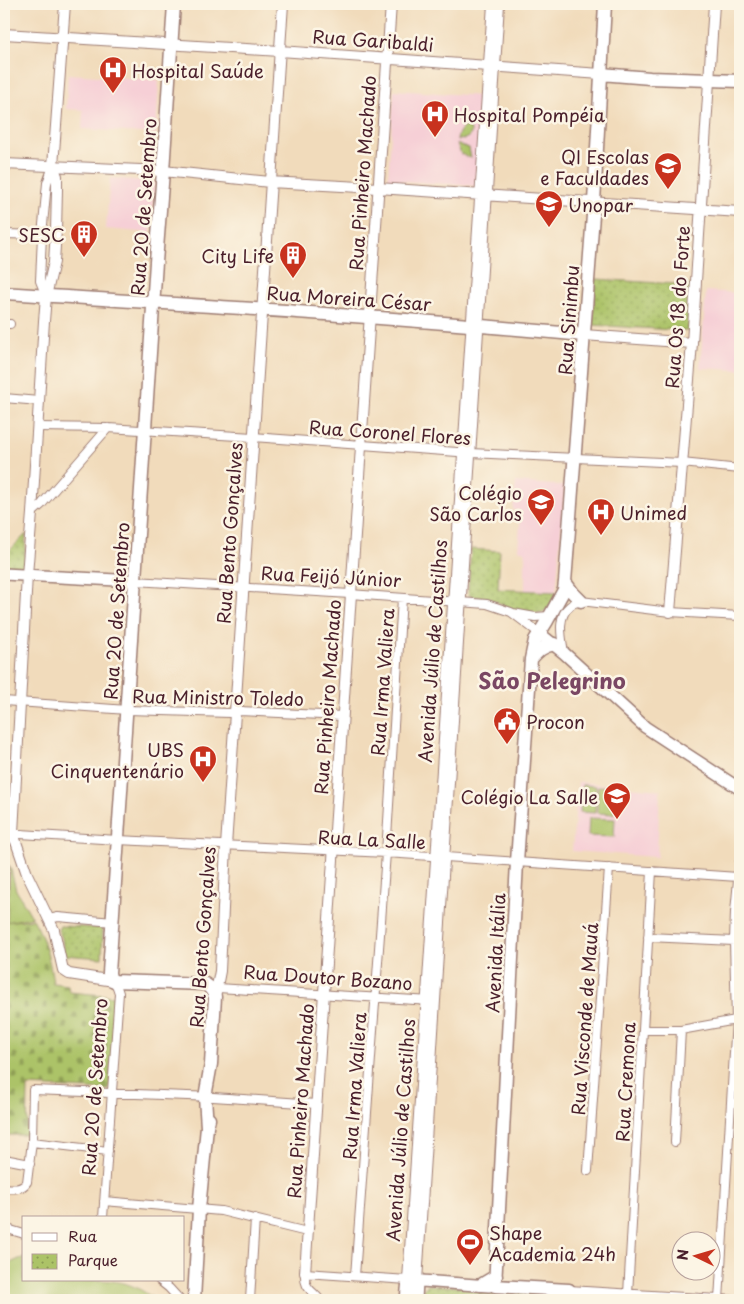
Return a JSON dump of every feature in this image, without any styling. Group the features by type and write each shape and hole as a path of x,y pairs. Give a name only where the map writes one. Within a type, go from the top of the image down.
{"main road":[{"name":"Rua 20 de Setembro","path":"114,981 110,978 110,973 118,840 174,4"},
{"name":"Rua Sinimbu","path":"539,633 561,595 565,582 594,202 605,4"},
{"name":"Rua Garibaldi","path":"601,74 650,78 740,81"},
{"name":"Rua Moreira César","path":"4,293 369,317 584,335"},
{"name":"Rua Feijó Júnior","path":"4,574 135,581"},
{"path":"565,582 581,601"},
{"path":"539,633 554,644 645,727 740,789"},
{"name":"Avenida Itália","path":"496,1281 517,862 531,659 535,640 539,633"},
{"path":"531,659 541,649 554,644"},
{"path":"114,981 205,984 217,992"},
{"name":"Rua Bento Gonçalves","path":"194,1300 199,1209 217,992"},
{"path":"412,1281 481,1285 496,1281 569,1295"},
{"name":"Avenida Júlio de Castilhos","path":"406,1300 412,1281"},
{"name":"Avenida Júlio de Castilhos","path":"412,1281 416,1300"}],"street":[{"path":"46,296 40,281 42,235 47,183 53,166 65,4"},
{"name":"Rua Bento Gonçalves","path":"217,992 220,971 234,713 283,4"},
{"name":"Rua Pinheiro Machado","path":"305,1273 390,4"},
{"name":"Avenida Júlio de Castilhos","path":"492,4 492,66"},
{"name":"Avenida Júlio de Castilhos","path":"412,1281 489,106 500,4"},
{"name":"Rua Os 18 do Forte","path":"670,612 692,343 714,4"},
{"name":"Rua Garibaldi","path":"4,34 386,58 601,74"},
{"path":"4,164 163,171 270,182 740,212"},
{"path":"4,888 5,847 9,833 19,702 46,296 54,262 57,176 53,166"},
{"path":"4,234 42,235"},
{"name":"Rua Moreira César","path":"584,335 692,343"},
{"path":"4,398 39,401"},
{"name":"Rua Coronel Flores","path":"37,427 145,430 466,453 682,463 740,469"},
{"path":"32,513 108,428"},
{"name":"Rua Feijó Júnior","path":"135,581 457,601 487,604 535,617 550,616"},
{"name":"Rua Irma Valiera","path":"355,1276 386,853 402,598"},
{"path":"564,653 561,623 564,613 570,606 581,601 670,612 740,616"},
{"name":"Rua Feijó Júnior","path":"511,612 539,633"},
{"name":"Rua Ministro Toledo","path":"4,701 127,710 234,713 238,711 342,716"},
{"path":"9,833 54,930 63,970 65,972 114,981"},
{"name":"Rua La Salle","path":"9,833 333,852 386,853 738,877"},
{"path":"719,1300 736,1020 734,941 736,893 740,859"},
{"name":"Rua Visconde de Mauá","path":"588,1171 609,868"},
{"name":"Rua Cremona","path":"628,1294 652,871"},
{"path":"49,919 58,917 113,922"},
{"path":"648,937 734,941"},
{"name":"Rua Doutor Bozano","path":"205,984 220,971"},
{"name":"Rua 20 de Setembro","path":"103,1216 119,994 114,981"},
{"name":"Rua Doutor Bozano","path":"217,992 323,994 431,1001"},
{"path":"643,1030 681,1030 736,1020"},
{"path":"675,1142 681,1030"},
{"path":"4,1188 14,1189 25,1186 27,1182 32,1142 33,1090 112,1092 316,1104"},
{"path":"32,1142 108,1151"},
{"path":"4,1159 30,1164"},
{"path":"104,1201 226,1212 307,1232"},
{"path":"250,1300 255,1219"},
{"path":"4,1228 22,1233"},
{"path":"320,1300 306,1285 304,1281 305,1273 412,1281"},
{"path":"162,1282 180,1300"},
{"path":"569,1295 617,1297 628,1294 663,1298 734,1300"}],"shaded area":[{"name":"Hospital Saúde","path":"68,74 159,80 156,134 82,129 83,110 66,109"},
{"name":"Hospital Pompéia","path":"394,90 481,96 476,186 388,180"},
{"path":"110,178 155,182 151,233 106,229"},
{"path":"706,291 740,293 740,370 700,368"},
{"name":"Colégio São Carlos","path":"516,482 565,486 556,592 525,591 525,551 518,549 521,511 513,510"},
{"name":"Colégio La Salle","path":"578,782 660,790 657,857 572,851"}],"green space":[{"path":"468,126 471,134 465,139 457,140 460,131"},
{"path":"457,144 469,148 471,158 461,154"},
{"path":"595,279 692,285 689,331 593,325"},
{"path":"26,534 24,568 4,567 4,556"},
{"path":"471,549 500,551 498,589 556,592 549,608 537,613 514,610 489,598 470,596 468,592"},
{"path":"582,785 596,786 595,813 580,812"},
{"path":"598,786 615,787 614,814 597,813"},
{"path":"589,818 615,819 614,837 588,836"},
{"path":"10,866 16,890 32,917 7,922"},
{"path":"33,919 41,934 46,950 53,983 68,985 69,992 116,997 109,1090 28,1086 27,1135 4,1135 4,922"},
{"path":"60,926 103,928 102,958 64,955 62,938 58,930"},
{"path":"22,1258 22,1282 117,1282 136,1288 155,1300 4,1300 4,1266"},
{"path":"429,1285 537,1292 537,1300 419,1300 422,1291"}],"place":[{"name":"Hospital Saúde","path":"113,94"},
{"name":"Hospital Pompéia","path":"435,138"},
{"name":"QI Escolas e Faculdades","path":"668,190"},
{"name":"Unopar","path":"549,228"},
{"name":"SESC","path":"84,258"},
{"name":"City Life","path":"293,279"},
{"name":"Colégio São Carlos","path":"541,526"},
{"name":"Unimed","path":"601,536"},
{"name":"Procon","path":"507,745"},
{"name":"UBS Cinquentenário","path":"203,783"},
{"name":"Colégio La Salle","path":"617,820"},
{"name":"Shape Academia 24h","path":"470,1266"}],"district":[{"name":"São Pelegrino","path":"552,679"}]}
